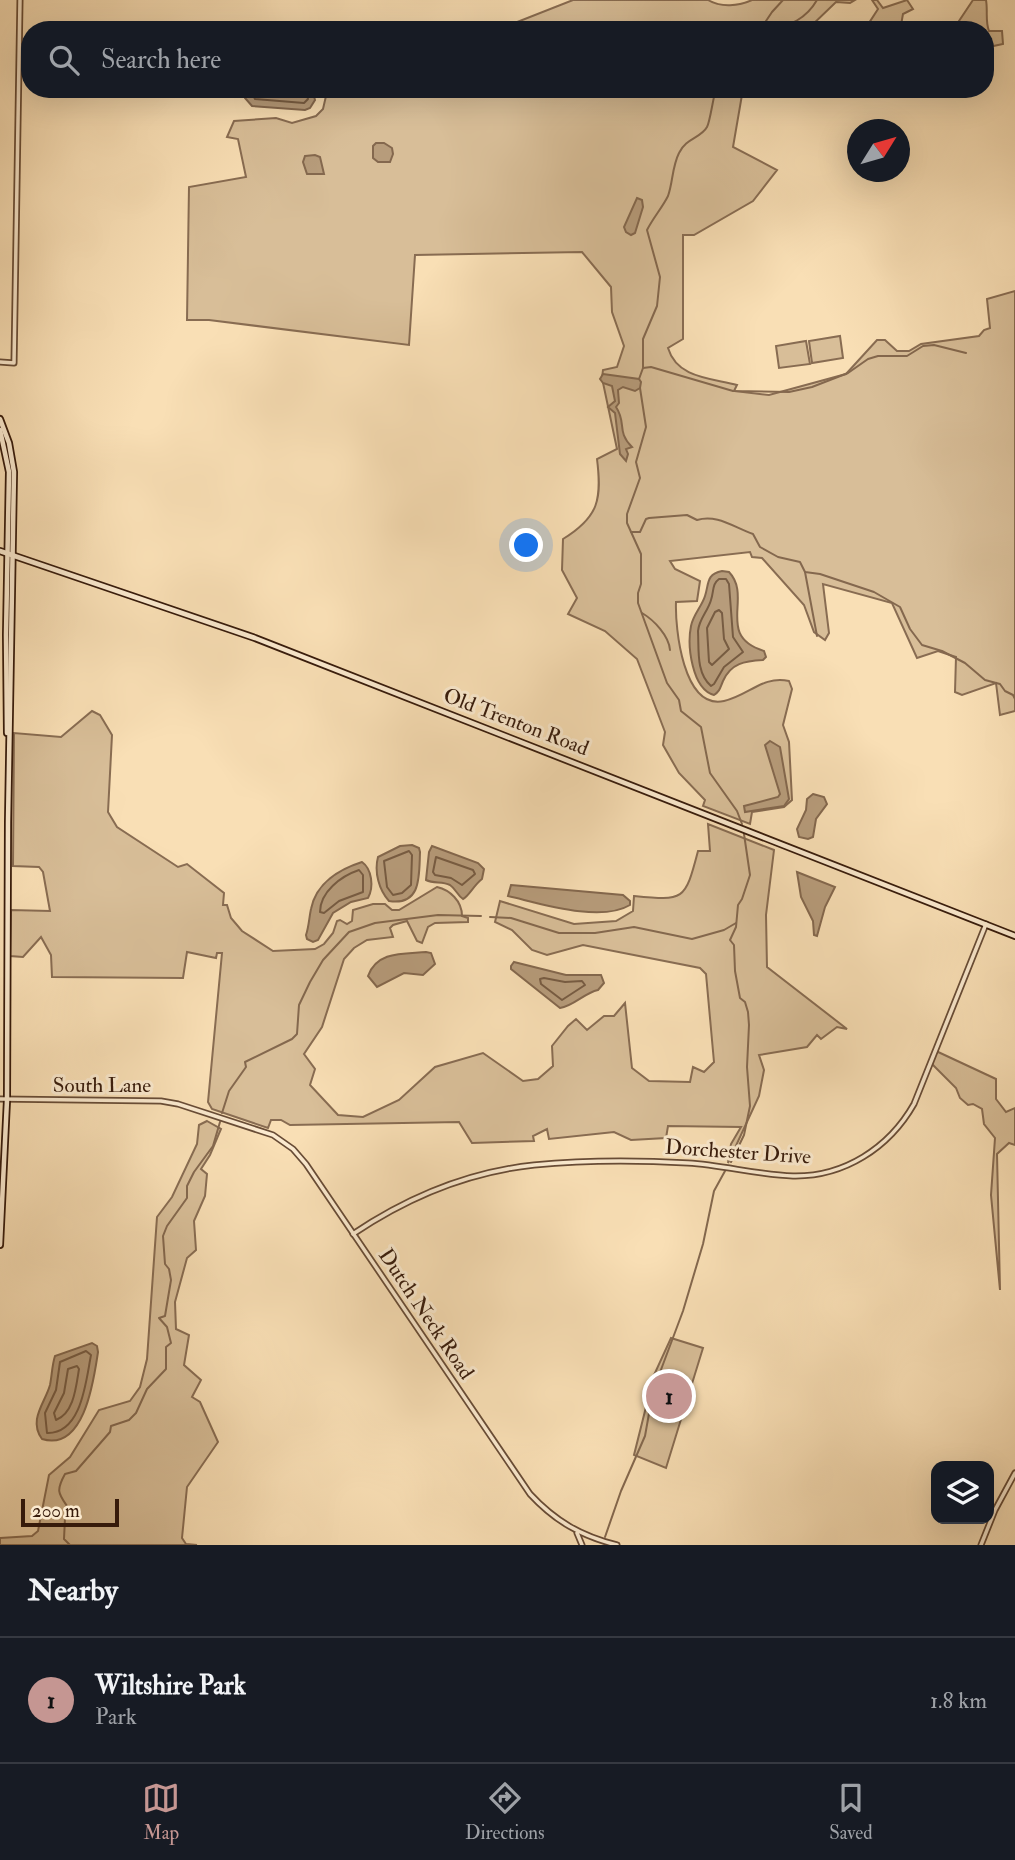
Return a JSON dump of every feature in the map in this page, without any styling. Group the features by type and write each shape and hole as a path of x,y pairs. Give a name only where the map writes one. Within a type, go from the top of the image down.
{"main road":[{"path":"0,419 13,463 6,635 7,1100 0,1245"},
{"path":"0,430 9,472 10,554"},
{"name":"Old Trenton Road","path":"0,551 255,638 1015,936"}],"street":[{"path":"0,362 14,363 20,0"},
{"name":"Dorchester Drive","path":"353,1234 390,1210 432,1190 482,1175 522,1167 672,1162 713,1164 778,1175 803,1176 829,1172 856,1161 885,1141 900,1126 914,1104 986,924"},
{"name":"South Lane","path":"0,1099 161,1101 202,1111"},
{"name":"Dutch Neck Road","path":"202,1111 261,1130 288,1145 306,1164 530,1494 576,1532 617,1545"},
{"path":"981,1545 995,1510 1015,1473"},
{"path":"576,1532 584,1545"},
{"path":"584,1545 588,1537"}],"shaded area":[{"path":"573,0 708,0 730,5 752,0 855,0 850,3 836,2 816,21 520,21"},
{"path":"872,0 877,0 883,8 907,0 913,9 903,14 902,21 870,21 878,9"},
{"path":"973,0 986,0 987,21 959,21"},
{"path":"994,31 1002,31 1003,44 994,46"},
{"path":"326,98 741,98 733,147 777,170 753,201 694,235 683,235 683,339 668,348 672,358 687,371 737,385 734,391 769,395 846,374 877,340 885,340 897,351 909,351 921,344 979,336 990,328 987,299 1015,291 1015,711 1000,715 996,683 962,695 955,692 956,657 938,651 917,658 892,603 823,584 829,633 825,640 814,632 804,605 762,558 752,557 750,552 670,561 675,569 700,581 697,601 676,602 677,630 684,665 699,693 710,700 724,701 763,683 780,680 789,681 792,689 783,725 789,742 792,800 784,807 752,812 750,824 703,806 705,800 679,773 663,745 665,732 637,659 605,631 568,614 577,598 562,570 563,539 584,523 595,506 599,485 597,459 617,449 602,378 603,370 617,367 624,346 612,312 611,287 582,252 415,255 409,345 209,320 187,320 189,187 246,177 238,139 227,137 234,121 276,118 292,123 316,116 323,109"},
{"path":"840,336 843,358 812,363 809,341"},
{"path":"806,341 810,364 779,368 776,346"},
{"path":"92,711 100,715 112,735 108,812 117,827 178,867 187,864 224,893 223,905 227,905 231,918 242,931 273,951 315,949 324,944 333,933 337,921 347,924 352,921 353,910 373,904 385,904 392,910 399,910 437,887 454,897 462,916 468,918 468,922 435,923 428,927 422,943 417,941 407,921 393,925 390,928 393,937 367,940 354,948 344,959 322,1027 304,1054 315,1069 310,1085 338,1115 363,1117 399,1100 435,1067 483,1053 523,1081 538,1079 553,1066 552,1046 576,1019 587,1030 604,1016 614,1016 625,1003 632,1068 649,1081 690,1082 693,1067 704,1072 714,1062 706,974 700,968 583,945 547,955 532,950 512,930 495,922 500,901 574,924 616,921 633,911 634,896 663,898 680,894 690,880 698,851 710,851 708,824 774,850 766,915 767,967 847,1029 837,1027 821,1039 817,1035 807,1047 759,1055 764,1070 759,1096 728,1163 731,1144 741,1127 668,1126 666,1138 631,1140 614,1132 549,1139 547,1129 533,1136 534,1141 472,1143 459,1122 290,1125 281,1120 271,1120 268,1128 212,1109 208,1102 222,953 217,953 216,958 187,952 183,978 52,977 51,955 41,937 23,957 10,956 11,910 50,911 43,872 39,867 13,866 14,733 61,737"},
{"path":"936,1051 996,1079 996,1099 1006,1112 1015,1108 1015,1145 1009,1143 997,1154 1000,1290 991,1195 995,1138 984,1124 982,1109 973,1104 968,1105 960,1098 956,1088 931,1063"},
{"path":"207,1121 221,1129 201,1169 207,1174 205,1196 194,1221 196,1250 187,1258 175,1302 176,1329 189,1335 184,1365 201,1380 192,1397 200,1402 218,1442 187,1487 182,1538 186,1544 197,1545 0,1545 0,1538 32,1536 38,1531 49,1475 70,1457 99,1410 130,1401 140,1387 147,1359 157,1217 172,1197 197,1144 199,1125"},
{"path":"671,1338 703,1348 666,1468 634,1455 654,1375"}],"water":[{"path":"245,98 315,100 310,108 305,110 252,106"},
{"path":"376,143 384,143 392,148 390,162 378,162 373,158 373,146"},
{"path":"305,156 320,157 324,174 307,174 303,162"},
{"path":"637,198 642,200 643,207 635,233 631,235 624,227"},
{"path":"603,374 639,379 641,382 640,388 635,391 623,387 618,390 619,403 616,407 624,436 632,447 626,449 626,461 620,454 615,413 608,407 615,401 612,386 600,379"},
{"path":"729,572 735,582 741,636 749,644 764,651 766,657 734,667 714,695 707,691 696,676 690,634 709,580 713,574"},
{"path":"770,741 780,747 789,799 784,806 745,812 744,806 778,797 780,794 765,745"},
{"path":"813,794 824,797 827,804 816,819 813,837 808,839 799,837 797,829 806,810 807,799"},
{"path":"412,845 419,848 420,852 416,887 408,899 389,901 378,880 378,857 400,846"},
{"path":"432,846 478,863 484,869 482,879 463,899 450,885 426,880"},
{"path":"362,862 371,878 368,898 351,902 333,913 318,940 313,942 307,939 311,909 318,892 330,878"},
{"path":"797,872 835,887 825,907 817,936 814,935 813,921 801,897"},
{"path":"511,885 623,895 630,901 630,905 603,912 569,910 508,896"},
{"path":"431,953 435,964 423,975 404,973 377,987 368,976 372,968 384,958"},
{"path":"514,962 566,975 601,975 604,983 598,990 560,1008 511,969"},
{"path":"92,1343 97,1346 98,1352 94,1378 78,1424 68,1435 57,1440 42,1439 38,1432 37,1418 50,1385 55,1356"}],"waterway":[{"path":"766,21 783,0"},
{"path":"795,21 808,12 817,0"},
{"path":"639,379 643,368 643,339 657,306 660,277 647,230 668,196 679,153 685,144 707,127 714,98"},
{"path":"643,368 651,367 733,391 789,392 812,387 848,373 868,359 878,356 907,356 923,346 934,345 966,353"},
{"path":"640,388 646,427 636,462 640,478 627,514 627,523 641,554 638,603 667,683 679,700 681,711 701,727 710,773 737,811 742,824"},
{"path":"631,532 640,532 649,518 687,515 697,520 718,520 753,534 760,547 778,557 800,562 805,572 820,574 874,592 900,607 910,629 922,645 942,651 965,663 985,680 1000,684 1015,699"},
{"path":"805,572 817,636"},
{"path":"642,613 660,629 670,650"},
{"path":"731,1162 744,1135 750,1106 747,1067 748,1012 745,1002 740,998 734,945 730,940 736,927 738,905 750,875 744,834"},
{"path":"222,1113 229,1091 246,1067 245,1062 297,1034 299,1005 310,982 323,960 349,932 375,923 438,915 481,916"},
{"path":"490,917 511,918 559,933 595,933 634,927 692,939 724,930 736,923"},
{"path":"70,1545 64,1539 65,1518 69,1509 59,1489 65,1474 76,1471 110,1432 111,1426 129,1420 136,1413 147,1389 166,1369 166,1347 171,1343 167,1327 159,1318 165,1316 171,1280 165,1264 163,1236 187,1198 187,1186 213,1146 220,1122"},
{"path":"605,1537 645,1436 653,1391 683,1311 703,1244 714,1191 725,1171"}],"place":[{"name":"Wiltshire Park","path":"669,1396"}]}
